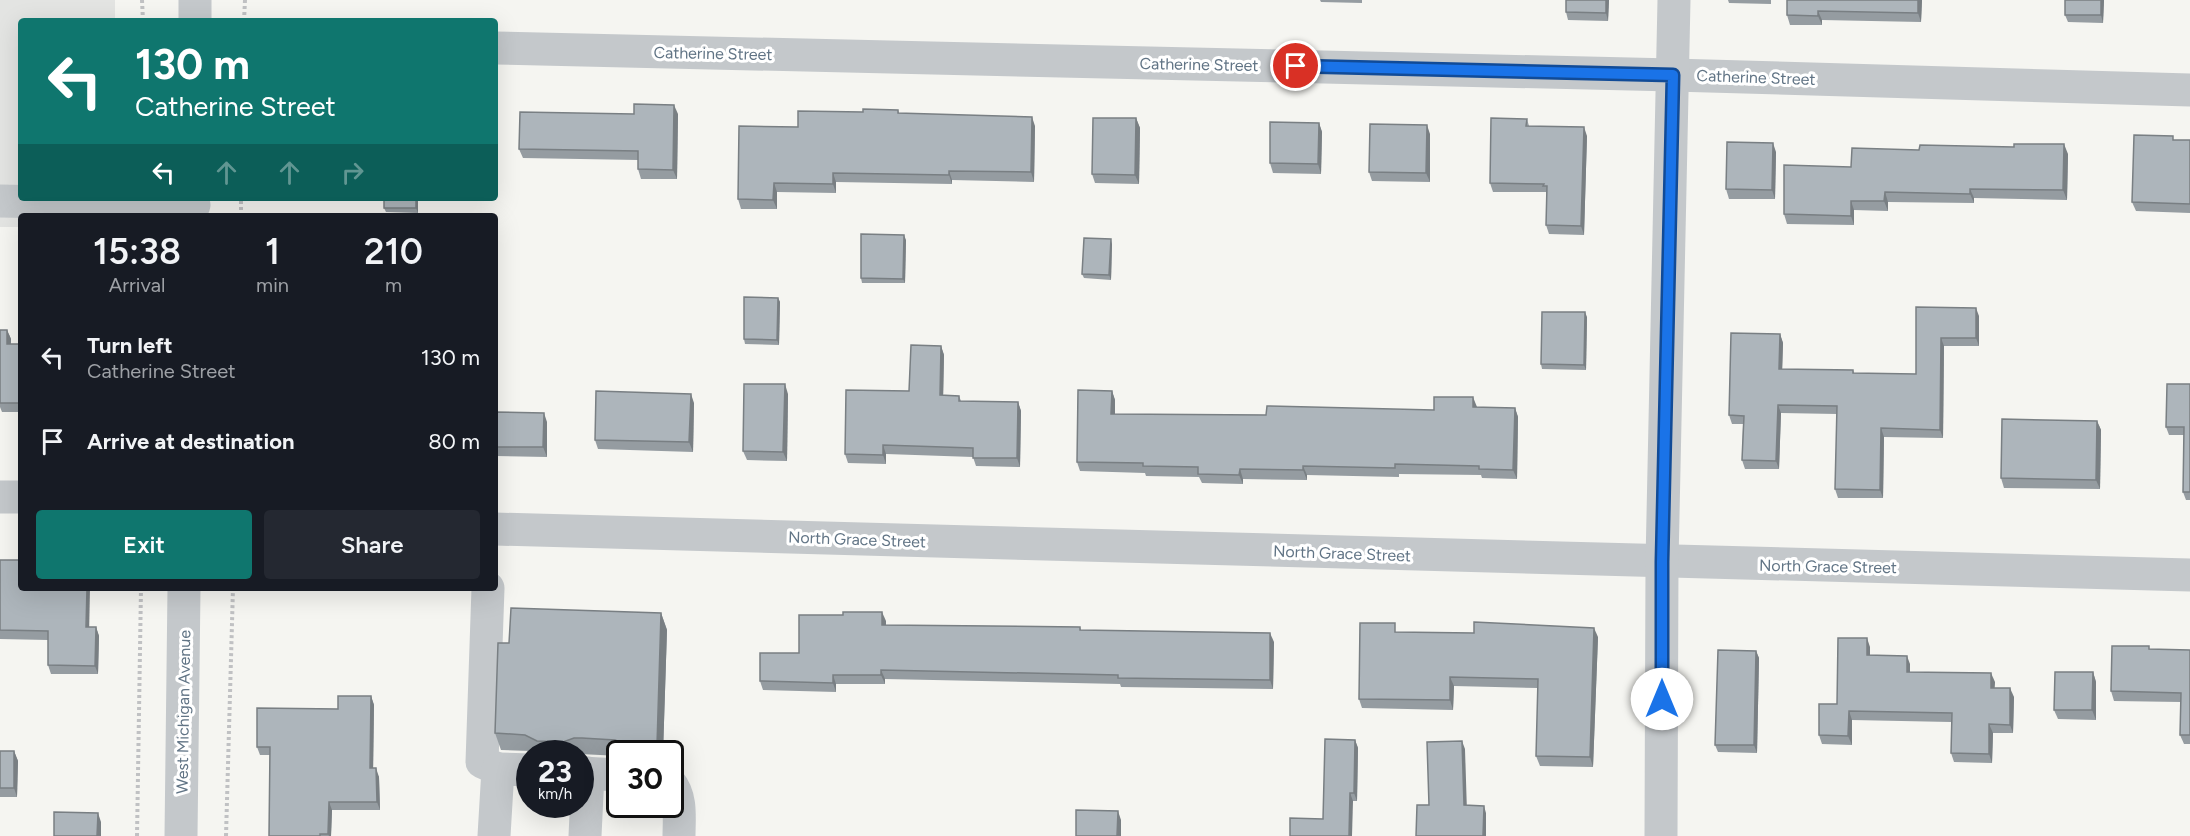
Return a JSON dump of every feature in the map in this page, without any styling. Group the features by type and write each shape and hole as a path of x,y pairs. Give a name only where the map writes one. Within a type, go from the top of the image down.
{"street":[{"path":"195,0 195,18"},
{"path":"1661,836 1662,562 1674,0"},
{"name":"Catherine Street","path":"498,48 1673,75 2190,90"},
{"path":"0,201 194,206"},
{"path":"0,497 18,497"},
{"name":"North Grace Street","path":"498,528 2190,575"},
{"name":"West Michigan Avenue","path":"181,836 184,591"},
{"path":"488,591 482,762 498,769 516,770"},
{"path":"494,836 498,769"},
{"path":"585,836 596,773"},
{"path":"679,818 679,836"}],"path":[{"path":"142,0 143,18"},
{"path":"244,0 244,18"},
{"path":"137,836 141,591"},
{"path":"226,836 233,591"}],"shaded area":[{"path":"0,0 115,0 115,18 18,18 18,201 21,201 21,213 18,213 18,227 0,227"}],"building":[{"path":"1566,0 1606,0 1606,13 1566,12"},
{"path":"1787,0 1918,0 1918,13 1818,11 1818,16 1787,15"},
{"path":"2065,0 2101,0 2101,15 2065,15"},
{"path":"634,104 674,105 673,170 638,169 638,151 519,149 520,112 634,114"},
{"path":"863,109 898,110 898,113 1032,117 1031,172 949,171 949,175 833,173 833,184 774,183 773,200 738,199 739,126 798,127 798,111 863,112"},
{"path":"1093,118 1136,118 1135,175 1092,174"},
{"path":"1491,118 1527,119 1526,126 1584,127 1581,226 1546,225 1547,186 1543,186 1544,184 1490,183"},
{"path":"1270,122 1319,123 1318,164 1270,163"},
{"path":"1370,124 1427,125 1426,173 1369,172"},
{"path":"2134,135 2173,136 2173,140 2190,140 2190,204 2132,202"},
{"path":"1727,142 1773,143 1772,190 1726,189"},
{"path":"2014,144 2064,144 2063,190 1970,189 1970,194 1885,192 1884,201 1851,201 1851,216 1784,214 1784,165 1851,167 1852,148 1919,150 1920,145 2014,147"},
{"path":"384,201 416,201 416,208 384,208"},
{"path":"861,234 904,235 903,279 861,278"},
{"path":"1084,238 1111,239 1109,275 1082,274"},
{"path":"744,297 778,298 777,340 744,339"},
{"path":"1916,307 1976,308 1976,338 1941,338 1940,430 1881,428 1880,490 1835,489 1837,406 1778,405 1776,461 1742,460 1744,416 1729,415 1731,333 1780,334 1779,369 1916,374"},
{"path":"1542,312 1585,312 1584,365 1541,364"},
{"path":"0,330 7,330 7,344 18,344 18,403 0,403"},
{"path":"911,345 941,346 940,395 959,396 959,401 1018,402 1017,458 973,458 973,448 883,445 883,455 845,454 846,390 909,391"},
{"path":"744,384 785,384 783,452 743,451"},
{"path":"2167,384 2190,384 2190,492 2183,492 2184,427 2166,427"},
{"path":"1078,390 1112,391 1111,414 1266,415 1267,406 1434,410 1434,397 1473,397 1473,407 1515,408 1513,470 1479,469 1479,466 1395,464 1395,468 1303,466 1303,470 1240,469 1239,475 1198,474 1198,467 1077,462"},
{"path":"596,391 691,394 689,442 595,440"},
{"path":"498,412 544,413 543,447 498,447"},
{"path":"2002,419 2097,421 2096,480 2001,478"},
{"path":"0,560 18,560 18,591 87,591 86,627 96,627 95,666 48,665 48,631 0,630"},
{"path":"511,608 661,613 657,740 574,738 535,740 525,735 495,733 498,643 509,643"},
{"path":"843,612 882,612 882,625 1080,627 1080,630 1270,633 1270,680 1118,678 1118,675 881,670 881,675 833,675 833,683 760,681 760,653 799,653 799,615 843,615"},
{"path":"1474,622 1594,628 1590,757 1536,756 1538,679 1450,677 1450,700 1359,699 1360,623 1395,623 1395,632 1474,633"},
{"path":"1838,638 1867,638 1867,655 1907,656 1907,672 1991,673 1991,688 2010,688 2010,725 1989,724 1989,754 1951,753 1952,713 1849,711 1848,736 1819,735 1819,704 1837,704"},
{"path":"2112,646 2149,646 2149,649 2190,650 2190,735 2180,735 2181,693 2111,691"},
{"path":"1718,650 1756,651 1754,745 1715,745"},
{"path":"2055,672 2093,672 2092,710 2054,710"},
{"path":"338,696 371,696 370,768 376,768 377,802 329,802 328,834 269,836 270,747 257,747 257,708 338,709"},
{"path":"1325,739 1355,740 1354,793 1350,793 1349,836 1290,836 1290,818 1323,819"},
{"path":"1462,741 1464,805 1484,806 1483,836 1416,836 1417,805 1429,805 1427,742"},
{"path":"0,751 14,751 14,788 0,788"},
{"path":"1076,810 1118,811 1117,836 1076,836"},
{"path":"54,812 98,813 97,836 54,836"}],"route":[{"path":"1296,66 1673,75 1662,562 1662,699"}]}
